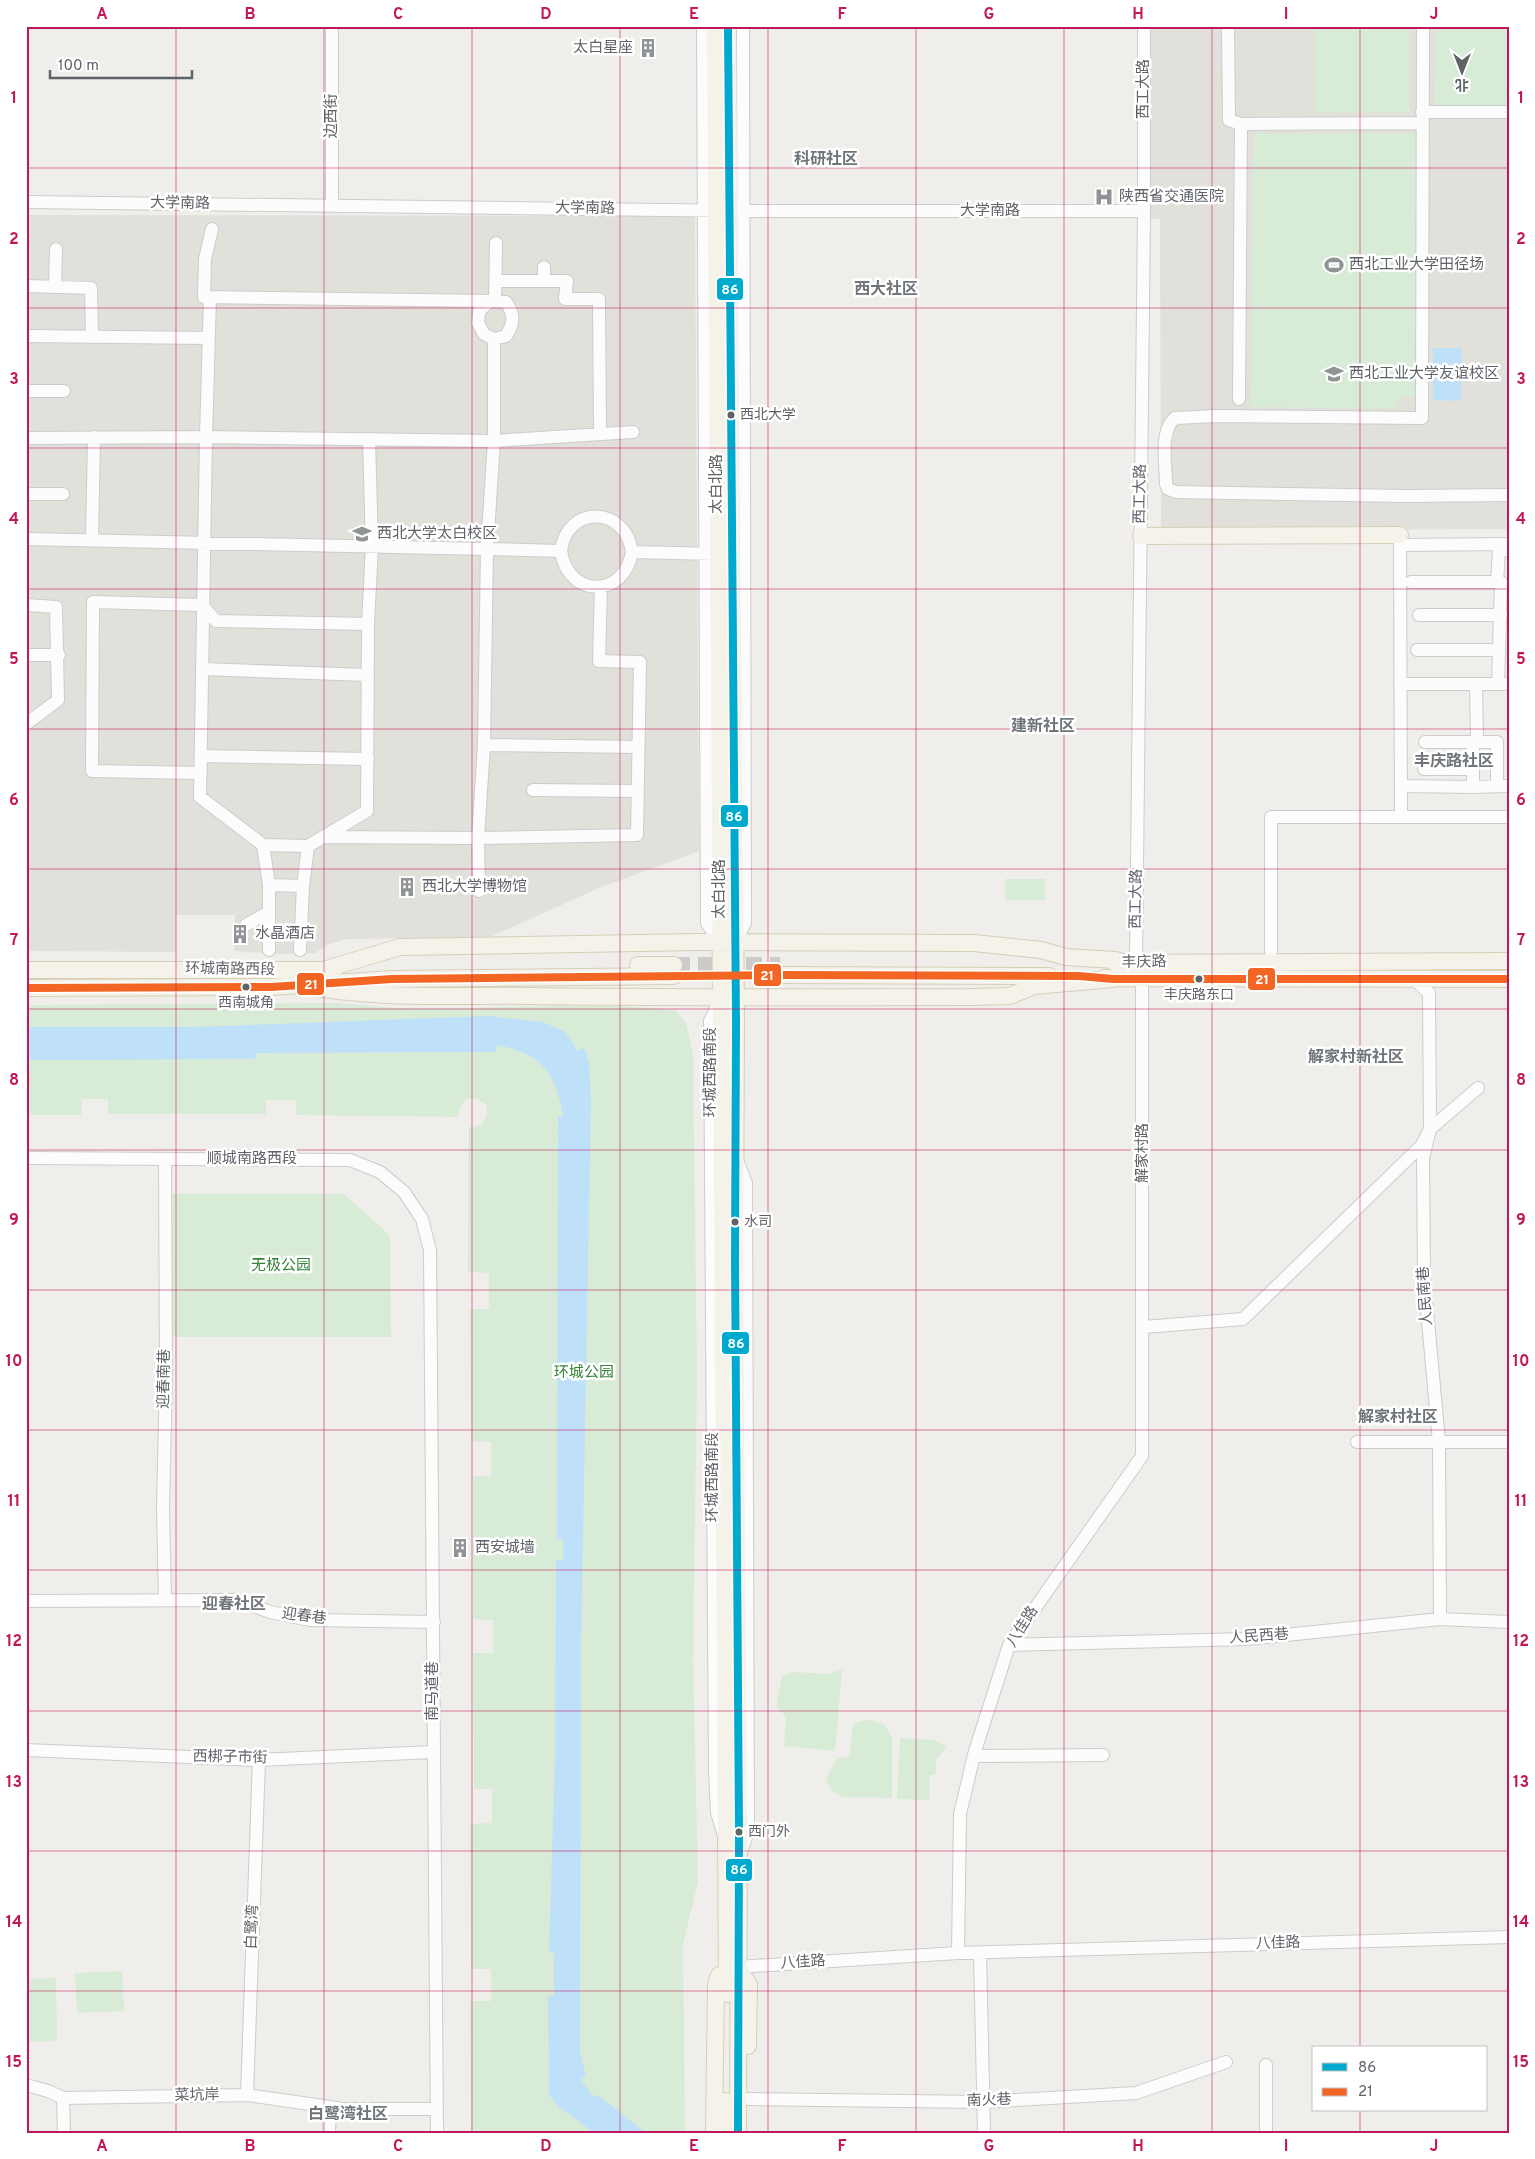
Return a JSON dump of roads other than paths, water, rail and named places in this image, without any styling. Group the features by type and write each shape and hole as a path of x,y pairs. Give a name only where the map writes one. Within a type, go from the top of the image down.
{"main road":[{"name":"太白北路","path":"715,26 723,211 727,942"},
{"name":"太白北路","path":"727,942 711,554 728,26"},
{"path":"1140,536 1400,540"},
{"path":"323,970 400,947 727,942 974,943 1040,950 1066,957 1115,960 1131,963"},
{"name":"环城西路南段","path":"727,942 735,1157 739,1857 738,2133"},
{"name":"丰庆路","path":"1509,961 1131,963 780,970 1079,976 1113,979 1509,980"},
{"name":"环城南路西段","path":"26,970 674,971 392,979 298,985 120,989 26,988"},
{"path":"298,985 331,991 380,994 728,997 1010,996 1034,986 1113,979"},
{"name":"环城西路南段","path":"726,2133 727,1949 724,1837 723,1204 728,997"},
{"path":"714,2133 716,1984 727,1949"},
{"path":"738,1967 749,1985 749,2133"}],"street":[{"name":"边西街","path":"332,26 332,206"},
{"path":"703,26 723,211"},
{"path":"723,211 743,26"},
{"name":"西工大路","path":"1131,963 1140,536 1144,26"},
{"path":"1228,26 1229,120 1241,124 1422,118 1509,112"},
{"path":"1423,26 1422,418 1216,416 1175,418 1170,422 1165,440 1166,484 1168,489 1176,492 1405,496 1509,495"},
{"path":"1239,399 1241,124"},
{"name":"大学南路","path":"26,202 723,211 1144,211"},
{"path":"212,229 205,259 204,297 210,298 492,301 506,302 513,312 513,325 506,336 494,339 484,334 478,323 479,311 492,301 495,281 496,243"},
{"path":"56,249 56,287"},
{"path":"544,267 544,281"},
{"path":"495,281 567,281 565,299 599,299 600,434"},
{"path":"26,286 91,288 92,337"},
{"path":"210,298 203,543 200,796 263,845 308,846 367,812 368,624 372,546 369,439"},
{"path":"26,336 209,338"},
{"path":"479,891 478,838 484,745 487,549 494,441 494,339"},
{"path":"26,391 64,391"},
{"path":"26,438 206,437 494,441 633,432"},
{"path":"92,540 94,437"},
{"path":"26,494 63,494"},
{"path":"598,516 608,518 624,528 631,542 632,552 627,570 618,580 601,587 584,585 574,579 563,563 561,551 565,535 573,525 588,517 598,516"},
{"path":"26,539 561,551"},
{"path":"1401,816 1400,540 1509,544"},
{"path":"1400,684 1504,684 1500,650 1503,624 1499,550 1509,550"},
{"path":"632,552 711,554"},
{"path":"1412,582 1502,582"},
{"path":"323,838 637,835 640,662 599,661 601,587"},
{"path":"201,773 92,772 93,602 202,605 216,621 368,624"},
{"path":"26,606 56,607 59,655 58,700 26,724"},
{"path":"1419,615 1503,624"},
{"path":"1417,650 1500,650"},
{"path":"26,655 59,655"},
{"path":"202,669 368,675"},
{"path":"1473,786 1476,684"},
{"path":"1401,786 1503,786 1503,742 1425,742"},
{"path":"484,745 638,747"},
{"path":"201,756 368,759"},
{"path":"1424,769 1473,769"},
{"path":"533,790 638,792"},
{"path":"1271,951 1271,817 1509,817"},
{"path":"263,845 269,885 269,950"},
{"path":"300,950 303,886 308,846"},
{"path":"269,885 303,886"},
{"path":"246,925 269,912"},
{"name":"解家村路","path":"1142,978 1144,1327"},
{"name":"人民南巷","path":"1414,980 1429,993 1430,1129 1423,1158 1424,1277 1439,1442 1440,1619"},
{"name":"环城西路南段","path":"724,1837 717,1814 715,1777 710,1021 728,997"},
{"path":"1144,1327 1243,1319 1422,1145 1430,1129 1478,1088"},
{"name":"顺城南路西段","path":"26,1158 350,1160 380,1172 404,1192 422,1219 430,1250"},
{"name":"迎春南巷","path":"165,1159 166,1374 163,1509 166,1600"},
{"path":"711,1178 723,1204"},
{"name":"南马道巷","path":"430,1250 437,2133"},
{"name":"八佳路","path":"958,1953 960,1814 974,1756 1010,1645 1142,1456 1144,1327"},
{"path":"1357,1442 1509,1442"},
{"name":"迎春巷","path":"26,1601 237,1600 270,1612 310,1620 434,1622"},
{"name":"人民西巷","path":"1010,1645 1247,1639 1440,1619 1509,1622"},
{"name":"西梆子市街","path":"26,1750 259,1760 433,1752"},
{"path":"974,1756 1103,1755"},
{"name":"白鹭湾","path":"247,2095 259,1760"},
{"name":"八佳路","path":"738,1967 958,1953 1509,1937"},
{"path":"980,1953 984,2133"},
{"name":"南火巷","path":"748,2099 983,2102 1136,2094 1226,2062"},
{"path":"1266,2065 1266,2133"},
{"path":"26,2086 48,2091 64,2098 64,2133"},
{"name":"菜坑岸","path":"64,2098 247,2095 342,2109 437,2109"},
{"path":"330,2107 330,2133"}],"water":[{"path":"1433,348 1462,348 1461,401 1433,400"},
{"path":"488,1016 543,1022 565,1032 578,1051 584,1047 589,1063 591,1103 581,1647 580,2053 586,2076 581,2080 593,2097 598,2095 646,2133 594,2133 559,2107 549,2095 548,1996 554,1996 554,1953 549,1952 555,1756 556,1560 563,1560 563,1539 557,1539 558,1117 563,1116 556,1087 551,1076 535,1059 525,1053 497,1045 496,1052 255,1053 255,1059 26,1060 26,1027 194,1027"}],"tunnel":[{"path":"674,965 780,965"}],"place":[{"name":"太白星座","path":"648,48"},
{"name":"陕西省交通医院","path":"1104,197"},
{"name":"西北工业大学田径场","path":"1334,265"},
{"name":"西北工业大学友谊校区","path":"1334,374"},
{"name":"西北大学","path":"731,415"},
{"name":"西北大学太白校区","path":"362,534"},
{"name":"西北大学博物馆","path":"407,887"},
{"name":"水晶酒店","path":"240,934"},
{"name":"丰庆路东口","path":"1199,979"},
{"name":"西南城角","path":"246,987"},
{"name":"水司","path":"735,1222"},
{"name":"西安城墙","path":"460,1548"},
{"name":"西门外","path":"739,1832"}],"district":[{"name":"科研社区","path":"826,160"},
{"name":"西大社区","path":"886,290"},
{"name":"建新社区","path":"1043,727"},
{"name":"丰庆路社区","path":"1454,762"},
{"name":"解家村新社区","path":"1356,1058"},
{"name":"解家村社区","path":"1398,1418"},
{"name":"迎春社区","path":"234,1605"},
{"name":"白鹭湾社区","path":"348,2115"}],"park label":[{"name":"无极公园","path":"281,1266"},
{"name":"环城公园","path":"584,1373"}]}
